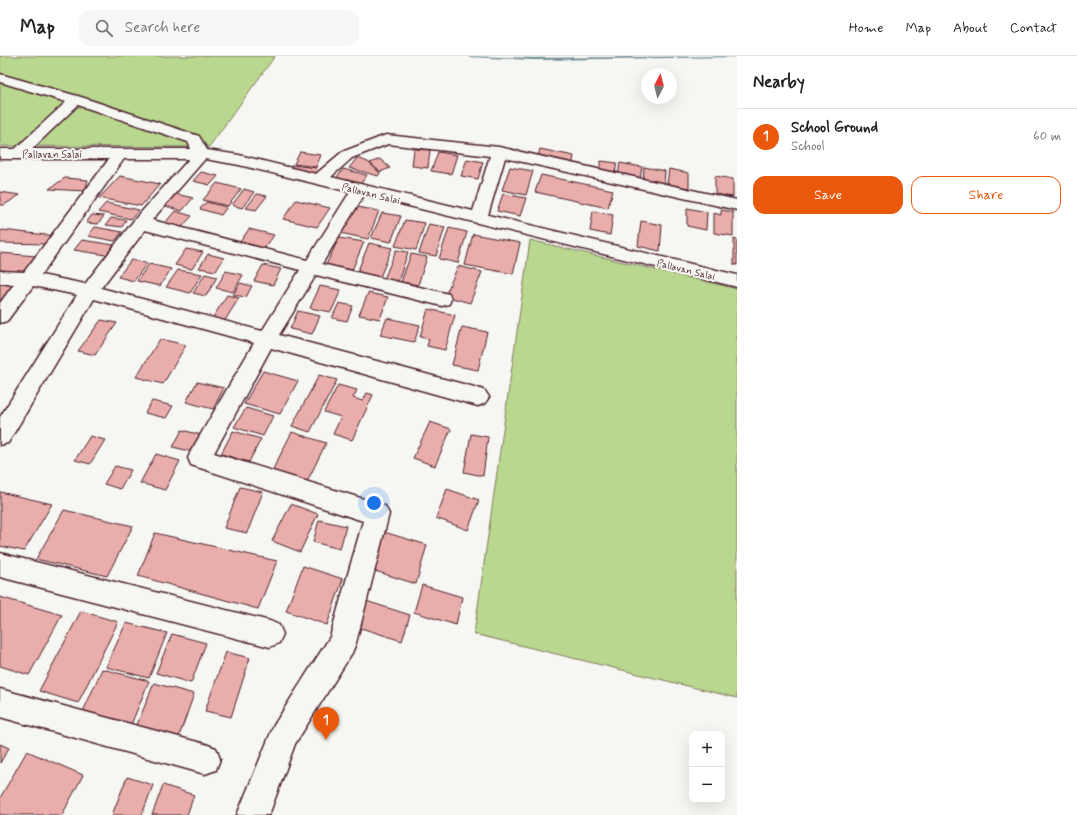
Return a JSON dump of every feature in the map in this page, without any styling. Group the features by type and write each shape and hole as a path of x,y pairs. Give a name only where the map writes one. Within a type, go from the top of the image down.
{"street":[{"path":"0,78 76,100 194,139 201,154 141,223 89,291 0,436"},
{"path":"19,154 76,100"},
{"path":"319,180 347,155 386,139 499,152 737,205"},
{"path":"479,218 499,152"},
{"name":"Pallavan Salai","path":"0,154 201,154 239,160 737,281"},
{"path":"0,316 30,278 90,191 120,154"},
{"path":"252,815 284,735 342,643 377,514 199,458 266,340 359,190"},
{"path":"141,223 310,267 442,299"},
{"path":"0,277 30,278 89,291 478,397"},
{"path":"0,565 270,634"},
{"path":"0,703 205,759"}],"green space":[{"path":"0,56 275,56 209,147 0,146"},
{"path":"530,240 737,289 737,698 474,634"}],"building":[{"path":"414,149 430,150 428,168 412,166"},
{"path":"540,149 574,156 572,166 537,160"},
{"path":"300,152 321,155 316,167 294,164"},
{"path":"438,152 457,155 451,174 431,171"},
{"path":"357,158 368,162 380,173 378,176 349,168"},
{"path":"380,159 390,168 380,172 370,163"},
{"path":"467,159 483,162 478,179 461,176"},
{"path":"601,161 617,163 615,173 599,170"},
{"path":"620,163 642,167 640,179 618,175"},
{"path":"292,165 317,168 314,174 289,171"},
{"path":"510,167 533,171 526,195 502,190"},
{"path":"644,167 665,171 664,184 643,181"},
{"path":"343,169 367,175 360,185 336,179"},
{"path":"669,169 689,173 689,188 667,184"},
{"path":"201,172 218,176 210,185 193,181"},
{"path":"541,175 613,190 608,208 535,192"},
{"path":"120,176 160,184 141,206 99,198"},
{"path":"715,176 733,179 733,197 715,194"},
{"path":"65,178 88,180 85,191 49,189"},
{"path":"217,183 241,189 228,206 203,200"},
{"path":"244,189 254,192 242,208 232,205"},
{"path":"0,192 20,195 4,205 0,205"},
{"path":"176,194 193,198 182,211 165,206"},
{"path":"257,194 267,196 256,210 246,208"},
{"path":"503,194 526,198 520,216 497,211"},
{"path":"296,200 330,208 317,227 283,219"},
{"path":"206,202 227,207 221,215 200,209"},
{"path":"106,203 139,210 131,219 98,212"},
{"path":"352,206 379,211 368,239 340,233"},
{"path":"687,208 707,212 706,230 687,226"},
{"path":"721,210 733,212 733,236 714,233 714,213 721,215"},
{"path":"175,211 192,216 182,227 165,223"},
{"path":"593,211 613,215 610,235 590,231"},
{"path":"382,213 401,216 391,242 371,238"},
{"path":"92,215 104,216 98,224 86,223"},
{"path":"111,218 126,220 122,227 106,225"},
{"path":"405,220 425,223 416,250 395,246"},
{"path":"641,221 662,225 660,251 638,246"},
{"path":"429,224 445,227 436,256 419,253"},
{"path":"95,227 122,232 115,241 88,236"},
{"path":"449,228 467,232 458,263 439,259"},
{"path":"249,229 274,235 265,248 240,242"},
{"path":"2,230 55,236 48,244 0,243 0,233"},
{"path":"473,234 520,243 513,274 465,265"},
{"path":"339,238 364,242 352,270 326,265"},
{"path":"734,239 737,240 737,265 734,265"},
{"path":"82,240 114,245 106,255 74,250"},
{"path":"369,243 392,248 380,277 357,273"},
{"path":"186,249 203,252 192,269 175,265"},
{"path":"396,250 408,252 398,282 384,279"},
{"path":"0,253 36,256 26,273 0,270"},
{"path":"208,254 224,258 216,271 199,268"},
{"path":"411,254 427,257 418,285 401,282"},
{"path":"131,260 147,263 134,281 118,277"},
{"path":"149,264 171,269 160,286 137,281"},
{"path":"263,265 281,269 273,285 254,281"},
{"path":"458,266 482,272 470,303 445,296"},
{"path":"178,270 202,274 190,293 166,287"},
{"path":"226,271 243,275 233,292 216,288"},
{"path":"205,274 217,277 206,296 193,293"},
{"path":"240,283 252,286 246,297 233,295"},
{"path":"0,284 14,286 0,304"},
{"path":"320,286 341,290 331,312 310,308"},
{"path":"368,293 388,297 380,319 359,315"},
{"path":"227,295 239,298 222,325 210,322"},
{"path":"339,303 353,306 347,321 332,318"},
{"path":"428,309 455,315 445,350 427,346 429,339 420,337"},
{"path":"298,311 320,316 312,334 290,329"},
{"path":"387,318 420,325 414,342 380,335"},
{"path":"101,320 117,323 95,355 78,351"},
{"path":"462,327 487,332 478,370 452,365"},
{"path":"160,339 186,345 163,384 136,377"},
{"path":"263,371 298,381 280,414 244,404"},
{"path":"319,375 337,380 310,432 292,426"},
{"path":"197,382 224,388 213,409 186,402"},
{"path":"338,385 357,390 353,398 363,401 367,393 373,395 352,440 333,434 341,417 324,412"},
{"path":"152,401 173,406 166,418 145,413"},
{"path":"246,408 273,416 263,436 234,427"},
{"path":"430,422 451,429 435,466 413,458"},
{"path":"182,430 205,436 197,453 173,447"},
{"path":"233,431 261,439 249,462 221,454"},
{"path":"292,432 326,443 307,482 272,471"},
{"path":"471,434 488,437 483,476 464,472"},
{"path":"90,436 105,440 90,464 75,460"},
{"path":"156,454 180,461 165,490 140,483"},
{"path":"115,466 131,470 120,489 104,484"},
{"path":"240,487 263,492 247,533 224,528"},
{"path":"447,489 479,500 468,530 436,518"},
{"path":"0,492 52,504 24,551 0,546"},
{"path":"291,504 318,514 300,552 272,541"},
{"path":"64,510 133,526 107,576 36,559"},
{"path":"319,520 346,526 340,549 313,542"},
{"path":"384,532 427,545 416,584 372,570"},
{"path":"155,533 277,561 258,609 138,576"},
{"path":"303,566 343,579 327,625 286,611"},
{"path":"422,585 462,597 456,625 414,612"},
{"path":"0,597 62,615 29,675 0,666"},
{"path":"366,601 410,615 402,641 358,627"},
{"path":"81,611 118,622 78,703 39,691"},
{"path":"126,623 167,633 149,678 106,667"},
{"path":"172,634 206,643 191,683 156,673"},
{"path":"226,652 250,658 231,717 205,711"},
{"path":"102,669 149,681 130,727 82,714"},
{"path":"154,683 194,694 177,742 135,730"},
{"path":"0,744 9,748 0,763"},
{"path":"27,751 83,775 62,815 0,815 0,798"},
{"path":"127,777 153,785 142,815 112,815"},
{"path":"163,785 194,795 187,815 152,815"}],"waterway":[{"path":"469,56 533,59 737,56"}],"place":[{"name":"School Ground","path":"326,740"}]}
